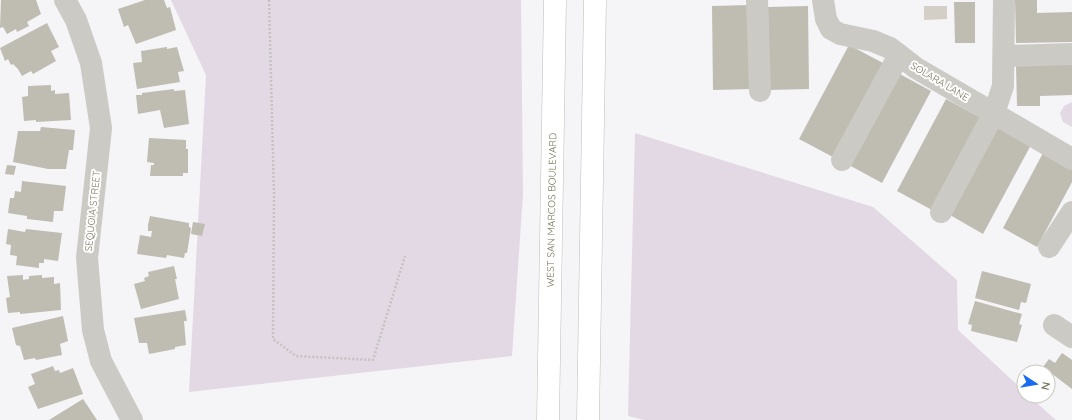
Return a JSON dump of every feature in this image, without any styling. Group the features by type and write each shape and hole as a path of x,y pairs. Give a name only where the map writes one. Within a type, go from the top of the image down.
{"main road":[{"name":"WEST SAN MARCOS BOULEVARD","path":"548,420 555,0"},
{"path":"588,420 595,0"}],"street":[{"name":"SEQUOIA STREET","path":"65,0 76,20 91,63 101,128 87,258 93,330 101,361 132,420"},
{"path":"757,0 760,91"},
{"name":"SOLARA LANE","path":"823,0 826,19 831,29 840,34 873,41 890,48 916,68 1072,159"},
{"path":"941,212 994,113 1003,86 1004,0"},
{"path":"1004,56 1072,54"},
{"path":"842,160 899,55"},
{"path":"1049,247 1072,212"},
{"path":"1054,325 1072,337"}],"path":[{"path":"269,0 274,195 273,339 296,356 373,360 405,256"}],"shaded area":[{"path":"171,0 521,0 523,194 512,356 189,392 206,75"},
{"path":"924,6 947,6 947,19 924,20"},
{"path":"1072,102 1072,127 1063,122 1060,113 1064,106"},
{"path":"635,133 873,207 957,280 958,330 1016,384 1016,404 1038,404 1056,420 644,420 628,416"}],"building":[{"path":"1,0 36,0 41,14 27,22 29,26 17,32 16,29 7,34 3,27 0,28"},
{"path":"145,0 164,0 167,8 170,7 176,30 136,44 128,25 124,27 118,9"},
{"path":"1015,0 1037,0 1037,13 1072,12 1072,42 1016,43"},
{"path":"954,2 975,2 975,43 955,43"},
{"path":"750,5 751,89 713,90 712,6"},
{"path":"808,6 809,89 769,90 768,7"},
{"path":"47,23 59,47 51,51 56,61 33,74 31,71 22,76 13,64 11,65 8,59 5,61 0,48"},
{"path":"849,45 883,63 833,157 799,139"},
{"path":"167,47 167,49 177,47 184,71 178,72 180,82 137,89 133,63 142,62 141,51"},
{"path":"1016,65 1072,65 1072,95 1040,96 1040,106 1017,106"},
{"path":"898,73 931,91 882,183 849,165"},
{"path":"51,85 51,91 55,90 55,94 69,93 71,120 36,122 36,120 24,121 22,97 28,96 28,86"},
{"path":"174,89 174,91 185,90 189,124 164,128 160,110 138,114 136,95"},
{"path":"946,99 981,118 932,210 897,191"},
{"path":"999,125 1032,143 983,234 950,215"},
{"path":"41,127 75,130 73,150 69,150 66,169 48,169 13,162 18,131 40,131"},
{"path":"149,138 186,140 186,149 188,149 188,173 183,173 183,176 150,176 151,165 154,165 154,163 147,162"},
{"path":"1043,153 1072,168 1072,182 1037,247 1003,228"},
{"path":"7,165 16,166 14,175 5,174"},
{"path":"22,181 66,186 63,211 54,211 53,222 27,219 27,216 8,213 10,198 14,198 15,191 21,192"},
{"path":"150,216 189,223 189,227 191,228 187,253 185,253 184,258 167,255 166,258 137,254 140,235 151,237 152,231 148,231"},
{"path":"193,222 205,224 202,236 191,234"},
{"path":"8,229 25,232 26,229 62,233 58,261 44,259 44,263 39,263 39,268 16,265 17,256 10,255 11,245 6,244"},
{"path":"174,266 179,299 141,309 134,284 145,281 144,278 149,276 148,272"},
{"path":"982,271 1031,284 1026,303 1021,302 1019,310 975,298"},
{"path":"23,275 23,280 29,279 29,276 42,275 42,278 54,277 54,284 60,283 61,310 20,314 20,312 8,313 6,298 10,297 7,276"},
{"path":"975,301 1022,314 1019,324 1022,325 1017,342 971,331 972,325 968,324"},
{"path":"185,310 187,321 184,321 186,345 175,347 175,349 149,354 147,343 139,343 134,318"},
{"path":"63,316 68,341 60,344 62,355 36,360 35,358 24,360 20,346 16,345 12,328"},
{"path":"1062,353 1072,360 1072,389 1056,377 1056,364 1045,364 1049,359 1055,363"},
{"path":"53,366 55,371 59,370 60,373 73,368 83,394 38,409 28,387 35,384 31,374"},
{"path":"83,399 97,420 49,420"}]}
